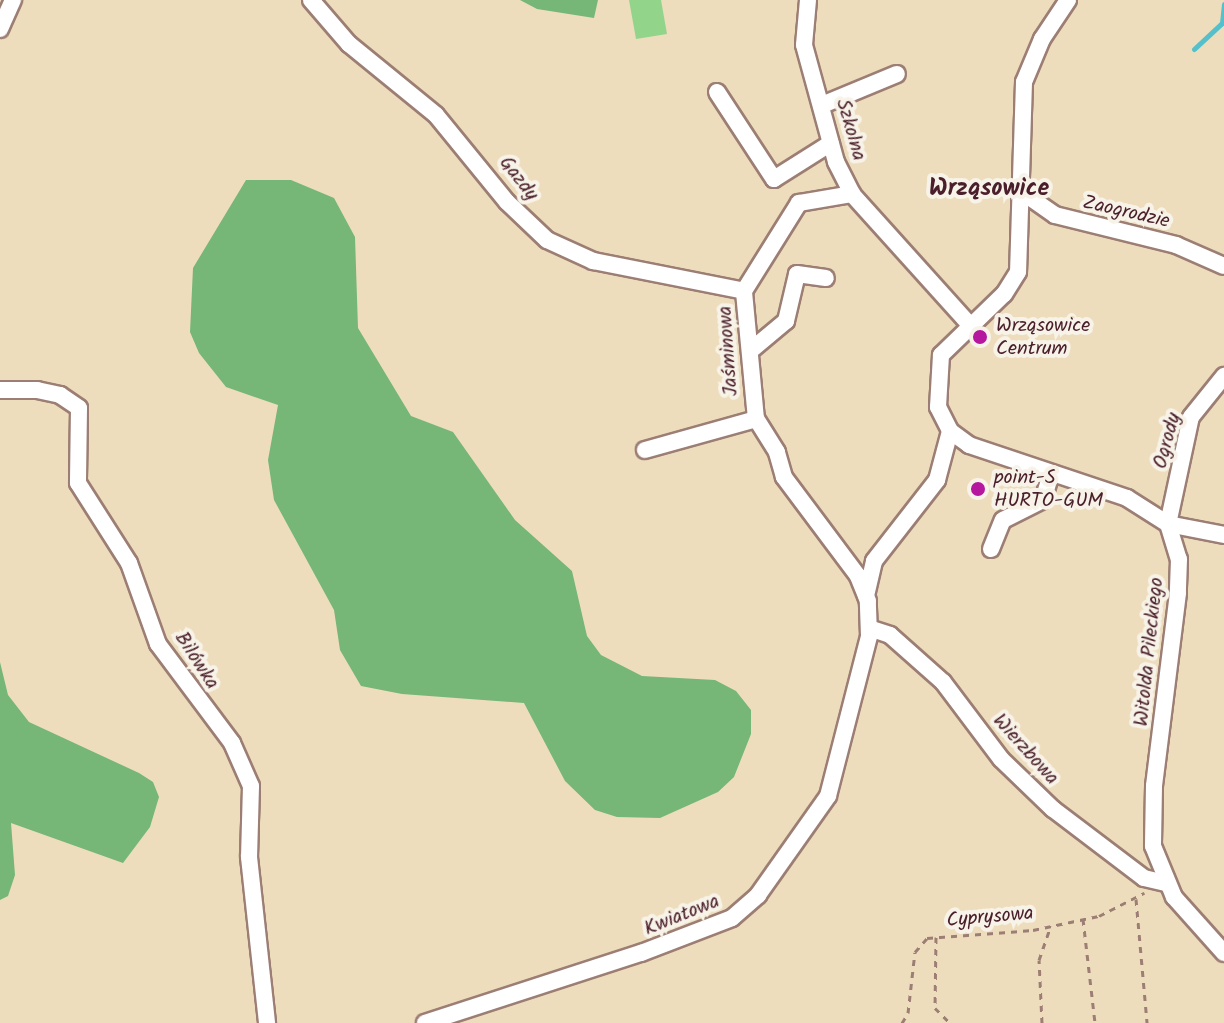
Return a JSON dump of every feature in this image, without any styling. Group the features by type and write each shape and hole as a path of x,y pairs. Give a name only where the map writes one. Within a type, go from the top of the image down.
{"street":[{"path":"0,29 13,0"},
{"name":"Gazdy","path":"311,0 349,44 436,115 507,202 547,240 593,261 744,291"},
{"name":"Szkolna","path":"808,0 804,45 831,143 852,194 969,324"},
{"path":"1068,0 1027,72 1018,272 1004,294 947,346 938,368 938,407 950,431 981,450 1142,504 1168,524 1224,535"},
{"path":"822,105 897,74"},
{"path":"717,92 774,179 831,143"},
{"name":"Zaogrodzie","path":"1022,192 1055,215 1176,245 1224,266"},
{"name":"Jaśminowa","path":"852,194 799,203 744,291 756,419 777,452 784,477 838,547 866,596 869,628"},
{"path":"750,351 786,321 797,274 826,278"},
{"name":"Ogrody","path":"1168,524 1191,417 1224,376"},
{"name":"Bilówka","path":"0,390 37,390 60,395 79,408 78,483 129,563 158,644 232,743 251,786 249,857 267,1023"},
{"path":"645,450 756,419"},
{"path":"866,596 874,561 937,480 950,431"},
{"path":"991,549 1003,520 1043,500 1051,473"},
{"name":"Witolda Pileckiego","path":"1168,524 1179,559 1178,593 1151,814 1153,846 1165,883 1224,953"},
{"name":"Wierzbowa","path":"869,628 890,635 943,682 1001,759 1053,809 1144,878 1165,883"},
{"name":"Kwiatowa","path":"425,1023 641,953 732,918 758,895 828,796 869,628"}],"path":[{"name":"Cyprysowa","path":"902,1023 908,1013 915,952 927,938 1051,926 1083,919 1165,883"},
{"path":"1136,897 1147,1023"},
{"path":"1083,919 1095,1023"},
{"name":"Cyprysowa","path":"1042,1023 1039,960 1051,926"},
{"path":"936,937 935,1008 950,1023"}],"green space":[{"path":"520,0 598,0 594,18 537,9"},
{"path":"629,0 661,0 667,34 636,39"},
{"path":"246,180 291,180 334,198 355,237 358,328 411,416 453,432 515,520 572,571 587,636 601,655 642,676 715,680 736,691 751,710 751,734 734,777 718,792 660,818 617,817 595,810 565,781 524,703 402,694 361,686 340,650 334,610 274,500 268,460 278,405 226,387 199,353 190,332 193,268"},
{"path":"0,662 8,695 29,722 139,773 153,782 159,797 150,827 123,863 11,823 15,875 8,896 0,900"}],"waterway":[{"path":"1194,49 1222,23 1224,4"}],"place":[{"name":"Wrząsowice Centrum","path":"980,337"},
{"name":"point-S HURTO-GUM","path":"978,489"}],"district":[{"name":"Wrząsowice","path":"989,189"}]}
